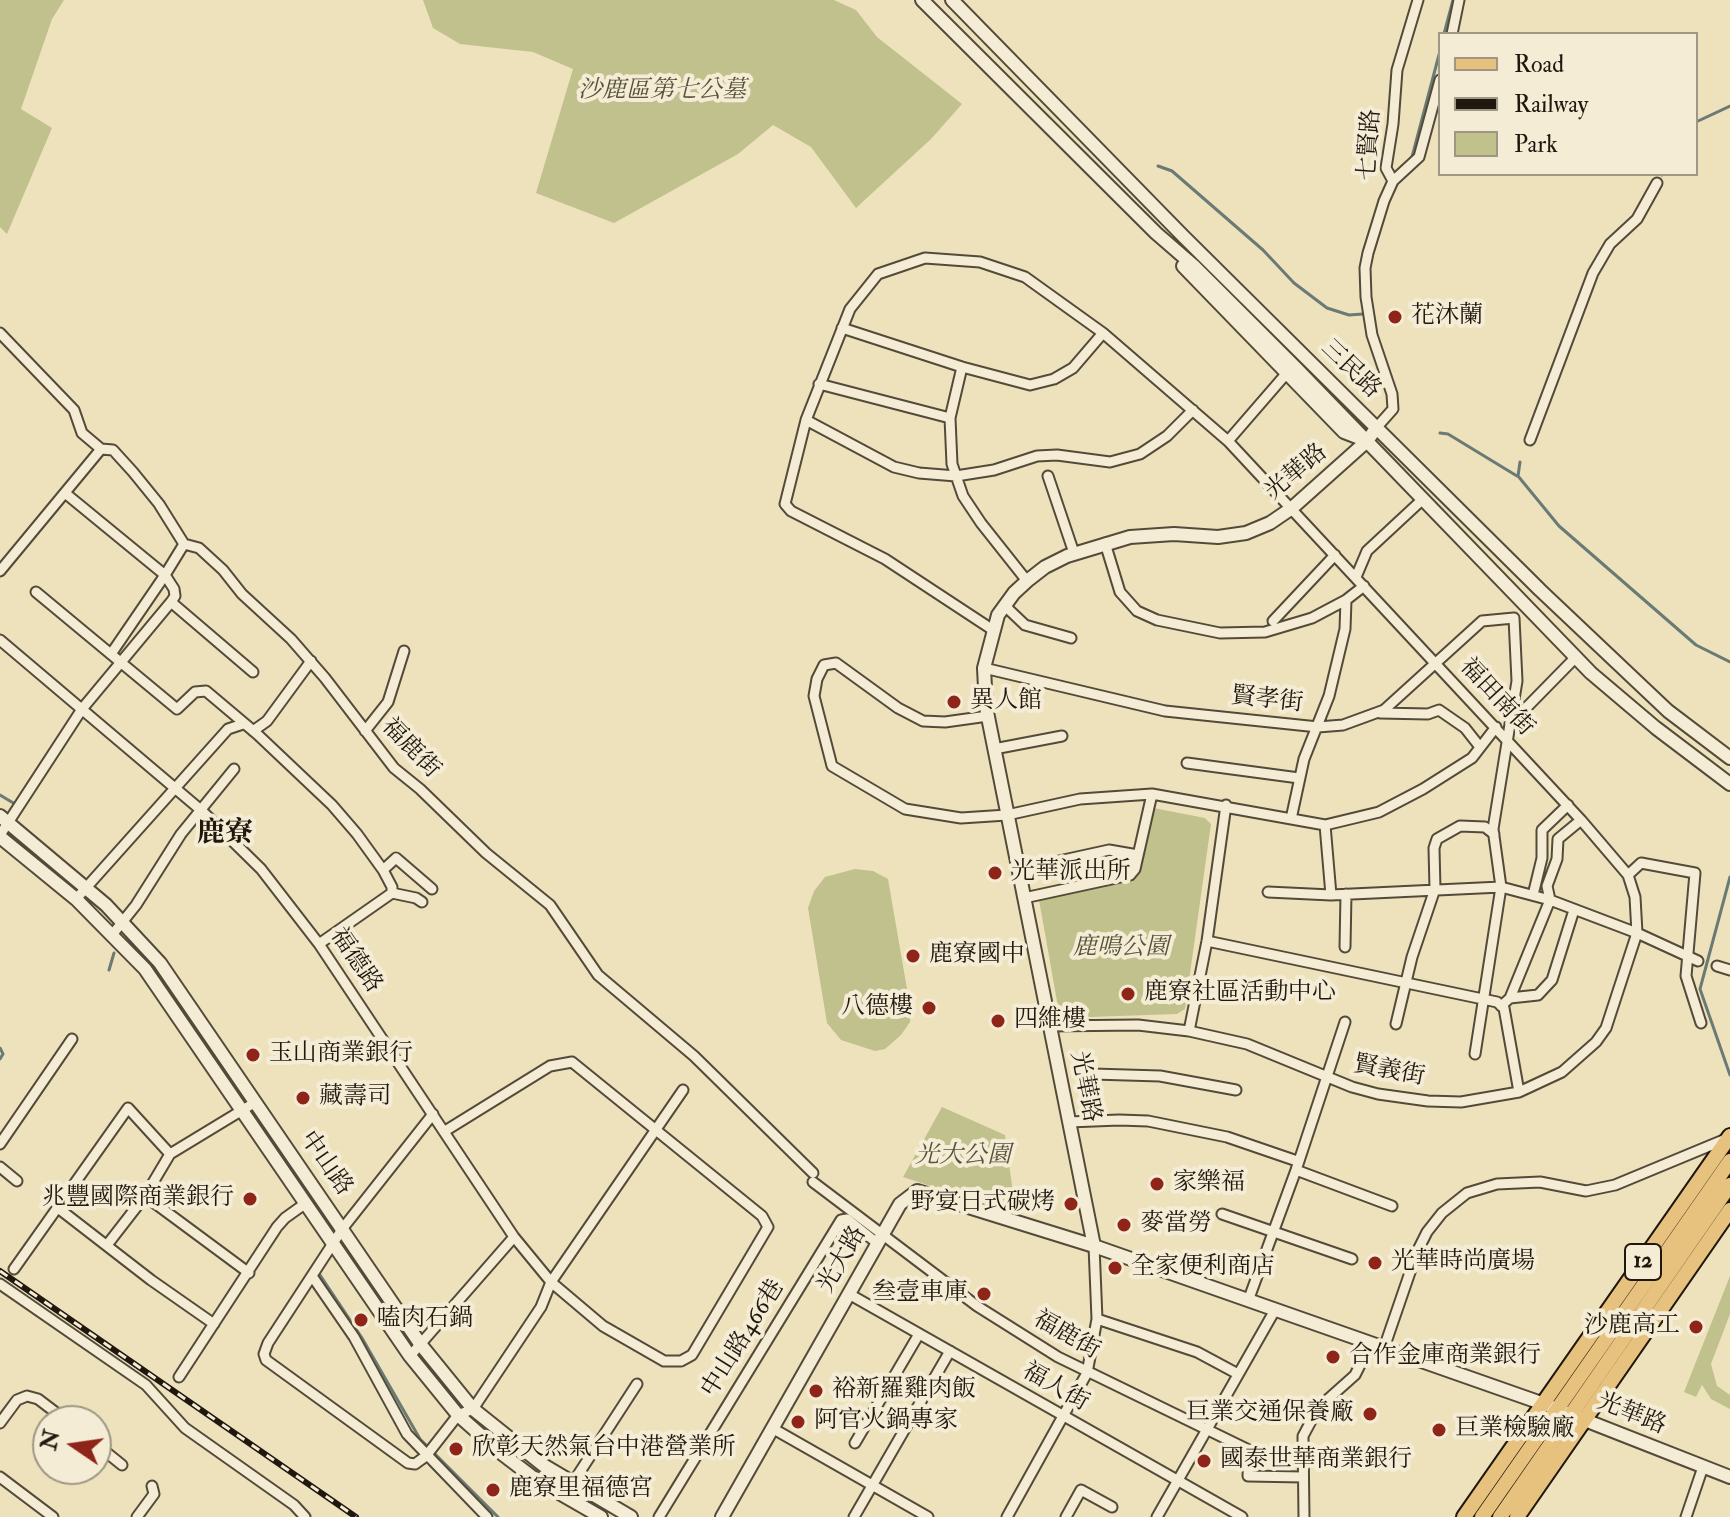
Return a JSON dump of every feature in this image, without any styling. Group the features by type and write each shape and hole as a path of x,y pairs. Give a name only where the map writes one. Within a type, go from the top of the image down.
{"main road":[{"name":"12","path":"1517,1517 1564,1412 1555,1388 1729,1137"},
{"name":"12","path":"1500,1517 1564,1412 1730,1161"},
{"name":"12","path":"1464,1517 1564,1412 1730,1185"},
{"name":"12","path":"1482,1517 1730,1210"}],"street":[{"name":"三民路","path":"922,0 1065,145 1194,266 1576,657 1656,728 1730,784"},
{"name":"三民路","path":"952,0 1540,590 1668,711 1730,758"},
{"name":"七賢路","path":"1377,427 1393,409 1392,394 1372,335 1365,268 1384,201 1393,181 1386,168 1397,70 1418,0"},
{"path":"1452,32 1459,0"},
{"path":"1393,181 1419,157 1438,87"},
{"path":"1065,145 1079,129"},
{"path":"1530,440 1593,273 1610,244 1637,219 1657,183"},
{"name":"三民路","path":"1156,233 1202,288 1344,432 1367,441"},
{"name":"福田南街","path":"993,630 885,559 791,511 785,504 806,420 850,309 878,274 925,258 997,265 1025,277 1103,333 1228,441 1568,805 1628,875 1635,897 1637,933"},
{"path":"842,328 962,367 1030,385 1054,379 1073,368 1103,333"},
{"name":"福鹿街","path":"1,337 74,410 82,433 101,449 113,450 133,472 159,504 184,544 199,548 311,661 394,768 486,853 550,905 598,975 694,1056 813,1177 880,1238 977,1306 1087,1373 1249,1450 1248,1476 1303,1477"},
{"path":"962,367 950,418 956,476 963,496 981,523 1027,581"},
{"path":"1228,441 1286,374"},
{"path":"819,384 950,418"},
{"path":"806,420 894,467 956,476 994,470 1037,456 1057,455 1110,462 1140,454 1167,436 1193,410"},
{"name":"光華路","path":"1377,427 1367,441 1292,508 1270,523 1246,533 1218,537 1150,535 1105,543 1074,553 1045,567 1027,581 1004,605 993,630 983,683 988,716 1094,1246 1564,1412 1730,1477"},
{"path":"0,571 101,449"},
{"path":"1048,476 1074,553"},
{"path":"0,836 4,819 82,709 175,596 165,575 65,493"},
{"path":"1356,577 1367,551 1423,499"},
{"path":"1105,543 1120,592 1137,611 1172,624 1220,633 1265,632 1312,618 1346,600 1364,586"},
{"path":"111,654 184,544"},
{"path":"1273,621 1335,555"},
{"path":"1475,1054 1501,887 1494,834 1517,681 1514,618 1540,590"},
{"path":"36,592 177,709 195,692 206,691 332,805 383,870 392,893"},
{"path":"1291,819 1299,778 1329,696 1345,629 1346,600"},
{"path":"171,602 253,672"},
{"path":"1004,605 1025,625 1071,638"},
{"name":"賢孝街","path":"984,668 1165,711 1318,727 1343,725 1384,710 1482,621 1514,618"},
{"name":"福德路","path":"0,640 202,811 261,869 319,944 514,1237 551,1282 603,1326 664,1361 681,1361 692,1355 768,1227 762,1216 657,1130"},
{"path":"365,731 388,702 404,651"},
{"path":"1526,708 1576,657"},
{"path":"253,731 267,721 311,661"},
{"path":"988,716 945,722 923,721 898,708 836,663 824,665 814,696 832,766 905,809 961,818 1007,815 1080,799 1152,794 1325,825 1379,812 1423,789 1472,758 1496,727"},
{"path":"1376,713 1428,714 1439,710 1465,728 1480,747"},
{"path":"76,899 228,729 243,724"},
{"path":"994,749 1062,736"},
{"path":"1699,761 1710,743"},
{"path":"1187,763 1299,778"},
{"path":"112,935 136,905 181,834 234,769"},
{"path":"1024,898 1130,875 1135,869 1152,794"},
{"path":"1189,1031 1207,941 1226,805"},
{"path":"1533,895 1542,858 1542,830 1568,805"},
{"name":"中山路","path":"4,819 122,921 160,963 421,1345 473,1409 543,1465 631,1517"},
{"path":"1501,1006 1510,998 1550,900 1547,886 1557,859 1558,839 1581,820"},
{"path":"1325,825 1331,895"},
{"path":"1396,1024 1435,889 1434,848 1437,839 1460,826 1485,827 1494,834"},
{"name":"中山路","path":"0,836 76,899 145,969 410,1356 458,1415 535,1479 601,1517"},
{"path":"1018,870 1109,850 1138,855"},
{"path":"383,870 396,858 432,889"},
{"path":"1628,875 1641,863 1695,873 1686,976 1701,1023"},
{"path":"1268,892 1331,895 1501,887 1550,900 1637,933 1698,961"},
{"path":"319,944 392,893 422,902"},
{"path":"1345,947 1346,894"},
{"path":"1510,998 1538,995 1552,980 1574,910"},
{"name":"賢義街","path":"1049,1026 1138,1025 1189,1031 1247,1044 1326,1078 1378,1094 1461,1102 1519,1092 1562,1072 1596,1042 1617,1002 1637,933"},
{"path":"1207,941 1484,998 1501,1006 1504,1008 1519,1092"},
{"path":"1717,966 1730,970"},
{"path":"1248,1301 1345,1022"},
{"path":"0,1144 72,1039"},
{"path":"445,1131 550,1066 572,1062 657,1130"},
{"path":"1093,1074 1160,1076 1236,1090"},
{"path":"433,1114 343,1228 268,1343 264,1354 266,1360 408,1463 420,1462 458,1415 473,1409 541,1307 551,1282 683,1090"},
{"path":"107,1245 145,1196 170,1154 254,1103"},
{"path":"14,1269 128,1108 170,1154"},
{"path":"1069,1122 1148,1121 1227,1137 1392,1206"},
{"path":"1384,1348 1417,1252 1427,1232 1442,1213 1467,1193 1497,1184 1540,1182 1586,1191 1615,1185 1729,1137"},
{"path":"0,1167 17,1181"},
{"name":"光大路","path":"722,1517 900,1204 917,1191 1094,1246"},
{"path":"145,1196 249,1273"},
{"path":"179,1377 285,1218 306,1203"},
{"path":"58,1208 214,1324"},
{"path":"1222,1214 1352,1259"},
{"name":"中山路466巷","path":"659,1517 841,1220 847,1219 880,1238"},
{"path":"410,1356 514,1237"},
{"path":"1007,1517 1087,1373 1097,1319 1094,1246"},
{"path":"312,1276 354,1337 407,1434 487,1517"},
{"path":"0,1284 146,1385 185,1428 294,1505 305,1517"},
{"name":"福人街","path":"849,1294 1242,1517"},
{"path":"1157,1517 1275,1310"},
{"path":"1097,1319 1197,1352 1238,1374"},
{"path":"855,1443 919,1334"},
{"path":"1304,1517 1303,1436 1318,1408 1355,1375 1371,1343"},
{"path":"854,1517 950,1351"},
{"path":"572,1484 637,1384"},
{"path":"0,1423 17,1400 27,1396 46,1405"},
{"path":"772,1428 928,1517"},
{"path":"112,1457 122,1465"},
{"path":"1686,1517 1703,1467"},
{"path":"0,1477 53,1517"},
{"path":"137,1517 154,1494 152,1486"},
{"path":"1066,1517 1081,1490 1112,1507"}],"green space":[{"path":"0,0 64,0 52,19 21,109 52,128 7,234 0,227"},
{"name":"沙鹿區第七公墓","path":"423,0 834,0 856,10 877,37 962,104 931,139 856,208 811,147 773,125 738,154 614,223 536,193 573,69 533,52 460,44 433,28"},
{"name":"鹿鳴公園","path":"1148,807 1205,818 1211,824 1185,1009 1177,1014 1060,1018 1039,900 1117,882 1134,864"},
{"path":"855,869 873,871 888,879 911,1012 910,1022 901,1035 885,1049 875,1051 841,1040 827,1023 808,908 814,891 825,877"},
{"name":"光大公園","path":"942,1107 1005,1135 1016,1214 903,1177"},
{"path":"1730,1276 1730,1314 1711,1364 1717,1386 1730,1395 1730,1409 1711,1399 1702,1385 1696,1397 1684,1392"}],"waterway":[{"path":"1445,32 1453,0"},
{"path":"1412,157 1438,59"},
{"path":"1698,121 1730,106"},
{"path":"1158,166 1172,171 1263,250 1294,283 1327,308 1349,315 1363,314"},
{"path":"1440,433 1448,434 1517,476"},
{"path":"1520,462 1518,476 1559,526 1696,645 1730,662"},
{"path":"0,795 15,804"},
{"path":"1730,877 1700,989 1730,1075"},
{"path":"109,970 114,953"},
{"path":"0,1048 3,1054 0,1059"},
{"path":"318,1272 362,1338 420,1439 498,1517"}],"railway":[{"path":"0,1271 356,1517"}],"place":[{"name":"花沐蘭","path":"1395,317"},
{"name":"異人館","path":"954,702"},
{"name":"光華派出所","path":"995,873"},
{"name":"鹿寮國中","path":"913,956"},
{"name":"鹿寮社區活動中心","path":"1128,994"},
{"name":"八德樓","path":"929,1008"},
{"name":"四維樓","path":"998,1021"},
{"name":"玉山商業銀行","path":"253,1055"},
{"name":"藏壽司","path":"303,1098"},
{"name":"家樂福","path":"1157,1184"},
{"name":"兆豐國際商業銀行","path":"250,1199"},
{"name":"野宴日式碳烤","path":"1071,1204"},
{"name":"麥當勞","path":"1124,1225"},
{"name":"光華時尚廣場","path":"1375,1263"},
{"name":"全家便利商店","path":"1115,1268"},
{"name":"叁壹車庫","path":"984,1294"},
{"name":"嗑肉石鍋","path":"361,1320"},
{"name":"沙鹿高工","path":"1696,1327"},
{"name":"合作金庫商業銀行","path":"1333,1357"},
{"name":"裕新羅雞肉飯","path":"816,1391"},
{"name":"巨業交通保養廠","path":"1370,1414"},
{"name":"阿官火鍋專家","path":"798,1422"},
{"name":"巨業檢驗廠","path":"1439,1430"},
{"name":"欣彰天然氣台中港營業所","path":"456,1449"},
{"name":"國泰世華商業銀行","path":"1204,1461"},
{"name":"鹿寮里福德宮","path":"493,1490"}],"district":[{"name":"鹿寮","path":"225,835"}]}
